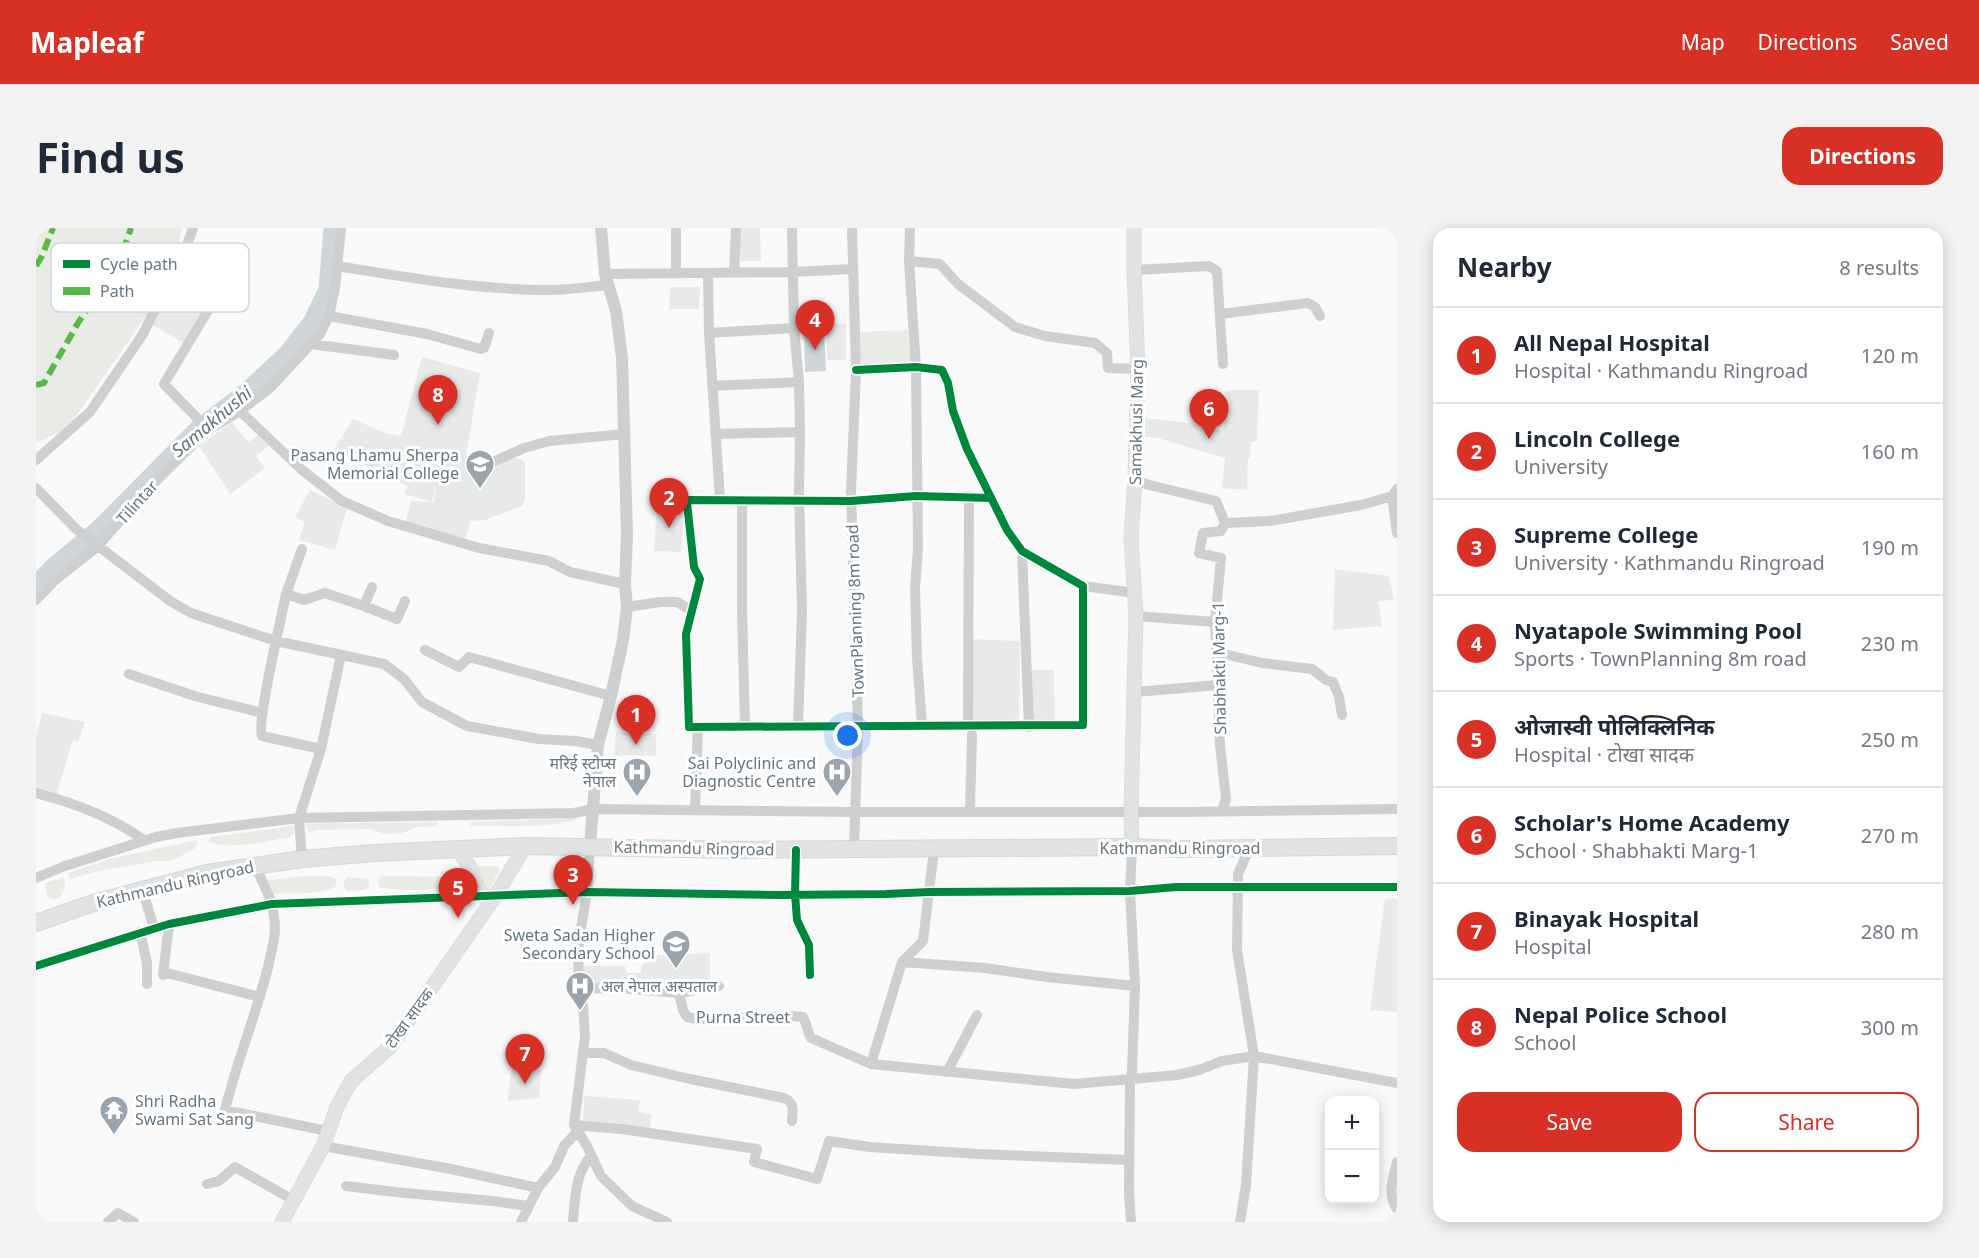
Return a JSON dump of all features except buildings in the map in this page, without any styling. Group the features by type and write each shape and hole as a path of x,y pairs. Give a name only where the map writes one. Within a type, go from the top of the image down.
{"highway":[{"name":"Kathmandu Ringroad","path":"36,923 93,903 207,873 302,859 374,853 525,846 740,850 934,850 1397,846"}],"main road":[{"name":"Samakhusi Marg","path":"1132,847 1136,616 1131,537 1138,369 1134,228"},
{"name":"टोखा सादक","path":"282,1222 323,1146 327,1131 351,1081 391,1047 525,846"},
{"path":"458,850 489,898"}],"street":[{"path":"188,243 193,228"},
{"name":"Tilintar","path":"36,600 54,581 98,546 152,484 207,431 240,411 270,388 311,344 329,316 335,288 341,228"},
{"path":"521,1222 538,1188 555,1167 564,1146 576,1128 585,1036 583,1004 578,988 579,941 587,892 598,745 623,640 627,607 622,357 616,310 607,279 601,228"},
{"path":"675,274 676,228"},
{"path":"734,272 736,228"},
{"path":"792,228 794,328 799,382 800,432 802,612 798,727"},
{"name":"TownPlanning 8m road","path":"852,228 856,370 851,501 855,562 858,727 854,850"},
{"path":"910,228 909,261 916,367 918,549 915,587 922,725"},
{"path":"909,261 940,264 958,284 1016,327 1045,336 1095,343 1107,352 1108,368 1138,369"},
{"path":"337,266 448,283 524,290 551,290 607,279 675,274 853,269"},
{"path":"1134,270 1209,266 1217,271 1222,364"},
{"path":"708,273 712,386 720,499"},
{"path":"1220,314 1308,303 1320,316"},
{"path":"36,460 90,412 143,334 154,312"},
{"path":"207,312 164,384 207,431"},
{"path":"329,316 427,334 481,349 484,348 489,333"},
{"path":"710,333 794,328"},
{"path":"311,344 394,355"},
{"path":"856,370 916,367 942,370 948,383 953,411 967,449 1007,530 1022,551 1083,586 1135,593"},
{"path":"712,386 799,382"},
{"path":"240,411 302,470 342,501 388,521 479,548 549,561 570,573 625,584"},
{"path":"715,434 800,432"},
{"path":"493,462 524,448 549,441 625,434"},
{"path":"1135,480 1216,501 1225,523"},
{"path":"36,488 75,529 170,601 191,613 276,641 384,664 404,679 422,702 467,726 539,739 598,745"},
{"path":"1395,494 1397,532"},
{"name":"Shabhakti Marg-1","path":"1222,810 1226,799 1220,745 1215,622 1221,558 1199,553 1203,533 1221,531 1225,523 1270,521 1361,505 1395,494"},
{"path":"990,498 916,496 851,501 688,500 694,567 700,579 686,634 689,727 922,725 970,730 1083,725 1083,586"},
{"path":"969,496 970,811"},
{"path":"742,500 745,726"},
{"path":"302,549 286,594 260,729 262,736 321,749"},
{"path":"1022,551 1029,727"},
{"path":"364,606 372,587"},
{"path":"286,594 304,600 325,593 397,619 405,601"},
{"path":"627,607 677,602 692,611"},
{"path":"1136,616 1215,622"},
{"path":"425,651 459,667 469,657 611,696"},
{"path":"1216,652 1262,663 1312,669 1326,680 1333,682 1339,696 1342,715"},
{"path":"302,859 299,818 321,749 341,655"},
{"path":"129,674 198,697 263,713"},
{"path":"1135,692 1218,685"},
{"path":"695,810 698,726"},
{"path":"36,793 64,800 97,813 144,840"},
{"path":"36,878 144,840 177,833 299,818 574,813 593,809 856,812 1397,809"},
{"path":"1131,1222 1130,1078 1135,986 1130,891 1132,847"},
{"path":"1240,1222 1246,1185 1254,1056 1237,950 1238,874 1250,848"},
{"path":"795,850 797,920 809,945 810,975"},
{"path":"934,850 923,941 902,962 871,1064 1074,1084 1177,1075 1222,1061 1254,1056 1397,1083"},
{"path":"255,865 273,904 274,940 260,997 230,1087 225,1110 327,1131"},
{"path":"36,966 169,924 273,904 489,898 587,892 886,894 1130,891 1176,887 1397,886"},
{"path":"142,889 154,928"},
{"path":"169,924 163,974 260,997"},
{"path":"140,932 147,963 147,984"},
{"path":"902,962 985,968 1135,986"},
{"path":"679,993 719,986"},
{"name":"Purna Street","path":"578,988 628,988 679,993 687,1017 698,1019 803,1017 807,1032 812,1038 871,1064"},
{"path":"947,1072 977,1015"},
{"path":"583,1053 604,1053 631,1065 784,1098 794,1107 792,1121"},
{"path":"576,1128 622,1129 757,1149 754,1162 817,1179 829,1141 870,1147 978,1154 1129,1160"},
{"path":"576,1128 601,1176 632,1206 667,1222"},
{"path":"323,1146 451,1169 538,1188"},
{"path":"573,1222 577,1182 583,1165 591,1156"},
{"path":"1397,1162 1391,1198 1397,1209"},
{"path":"207,1184 219,1181 235,1167 295,1201"},
{"path":"346,1186 528,1206"},
{"path":"108,1222 118,1214 134,1222"}],"shaded area":[{"path":"36,228 182,228 179,243 51,243 51,312 148,312 67,429 36,443"},
{"path":"735,228 760,228 761,261 735,261"},
{"path":"670,287 700,287 699,309 669,309"},
{"path":"155,312 200,312 184,343 149,323"},
{"path":"827,323 846,324 846,360 827,360"},
{"path":"804,329 824,329 826,371 805,372"},
{"path":"908,330 911,363 862,365 858,332"},
{"path":"422,357 480,373 466,457 480,460 479,469 517,458 525,462 525,500 522,506 485,520 471,521 465,539 405,524 411,501 432,502 405,494 407,485 392,480 334,449 353,419 385,433 401,436"},
{"path":"1226,390 1259,390 1257,441 1251,442 1247,490 1222,488 1225,458 1158,438 1135,436 1136,417 1191,423 1222,431"},
{"path":"232,422 248,442 260,434 269,446 256,456 265,468 230,494 199,446"},
{"path":"310,490 347,508 335,550 299,540 305,522 295,517"},
{"path":"657,504 685,505 681,552 654,551"},
{"path":"1335,569 1389,576 1394,600 1378,601 1382,626 1333,630"},
{"path":"968,639 1020,641 1019,725 967,724"},
{"path":"1032,670 1054,670 1055,721 1032,721"},
{"path":"42,713 85,722 78,742 73,740 56,796 36,791 36,737"},
{"path":"616,732 656,734 656,756 614,755"},
{"path":"577,816 578,819 553,824 470,826 471,822 562,819"},
{"path":"438,822 437,826 418,827 402,833 385,834 370,829 309,832 305,824"},
{"path":"293,826 294,833 290,837 236,845 216,844 209,841 211,837"},
{"path":"197,840 198,843 194,849 171,861 156,861 94,872 71,879 68,873 110,859"},
{"path":"478,866 496,866 500,869 488,892 485,887"},
{"path":"327,876 336,879 336,886 324,891 273,894 268,880"},
{"path":"382,876 461,877 464,881 436,889 397,890 379,887 377,881"},
{"path":"63,877 65,886 60,897 52,899 48,897 45,883"},
{"path":"347,877 369,879 369,886 365,890 348,891 344,887"},
{"path":"1385,898 1397,899 1397,1012 1370,1010"},
{"name":"Sweta Sadan Higher Secondary School","path":"710,953 710,984 664,991 580,987 579,966 625,966 627,973 641,973 641,966 655,955"},
{"path":"511,1070 541,1070 539,1098 508,1101"},
{"path":"584,1096 640,1100 638,1112 652,1115 649,1132 583,1122"}],"waterway":[{"name":"Samakhushi","path":"36,587 53,569 101,529 200,429 246,394 288,355 313,323 329,290 334,228"}],"marked path":[{"path":"36,266 53,228"},
{"path":"126,243 131,228"},
{"path":"36,385 44,383 85,312"}],"cycle path":[{"path":"856,370 916,367 942,370 948,383 953,411 967,449 1007,530 1022,551 1083,586 1083,725 689,727 686,634 700,579 694,567 688,500 851,501 916,496 990,498"},
{"path":"796,850 797,920 809,945 810,975"},
{"path":"36,966 169,924 272,904 587,892 778,895 1130,891 1176,887 1397,887"}],"place":[{"name":"Nyatapole Swimming Pool","path":"815,350"},
{"name":"Nepal Police School","path":"438,425"},
{"name":"Scholar's Home Academy","path":"1209,439"},
{"name":"Pasang Lhamu Sherpa Memorial College","path":"480,490"},
{"name":"Lincoln College","path":"669,528"},
{"name":"All Nepal Hospital","path":"636,745"},
{"name":"मरिई स्टोप्स नेपाल","path":"637,798"},
{"name":"Sai Polyclinic and Diagnostic Centre","path":"837,798"},
{"name":"Supreme College","path":"573,905"},
{"name":"ओजास्वी पोलिक्लिनिक","path":"458,918"},
{"name":"Sweta Sadan Higher Secondary School","path":"676,970"},
{"name":"अल नेपाल अस्पताल","path":"580,1012"},
{"name":"Binayak Hospital","path":"525,1084"},
{"name":"Shri Radha Swami Sat Sang","path":"114,1136"}]}
